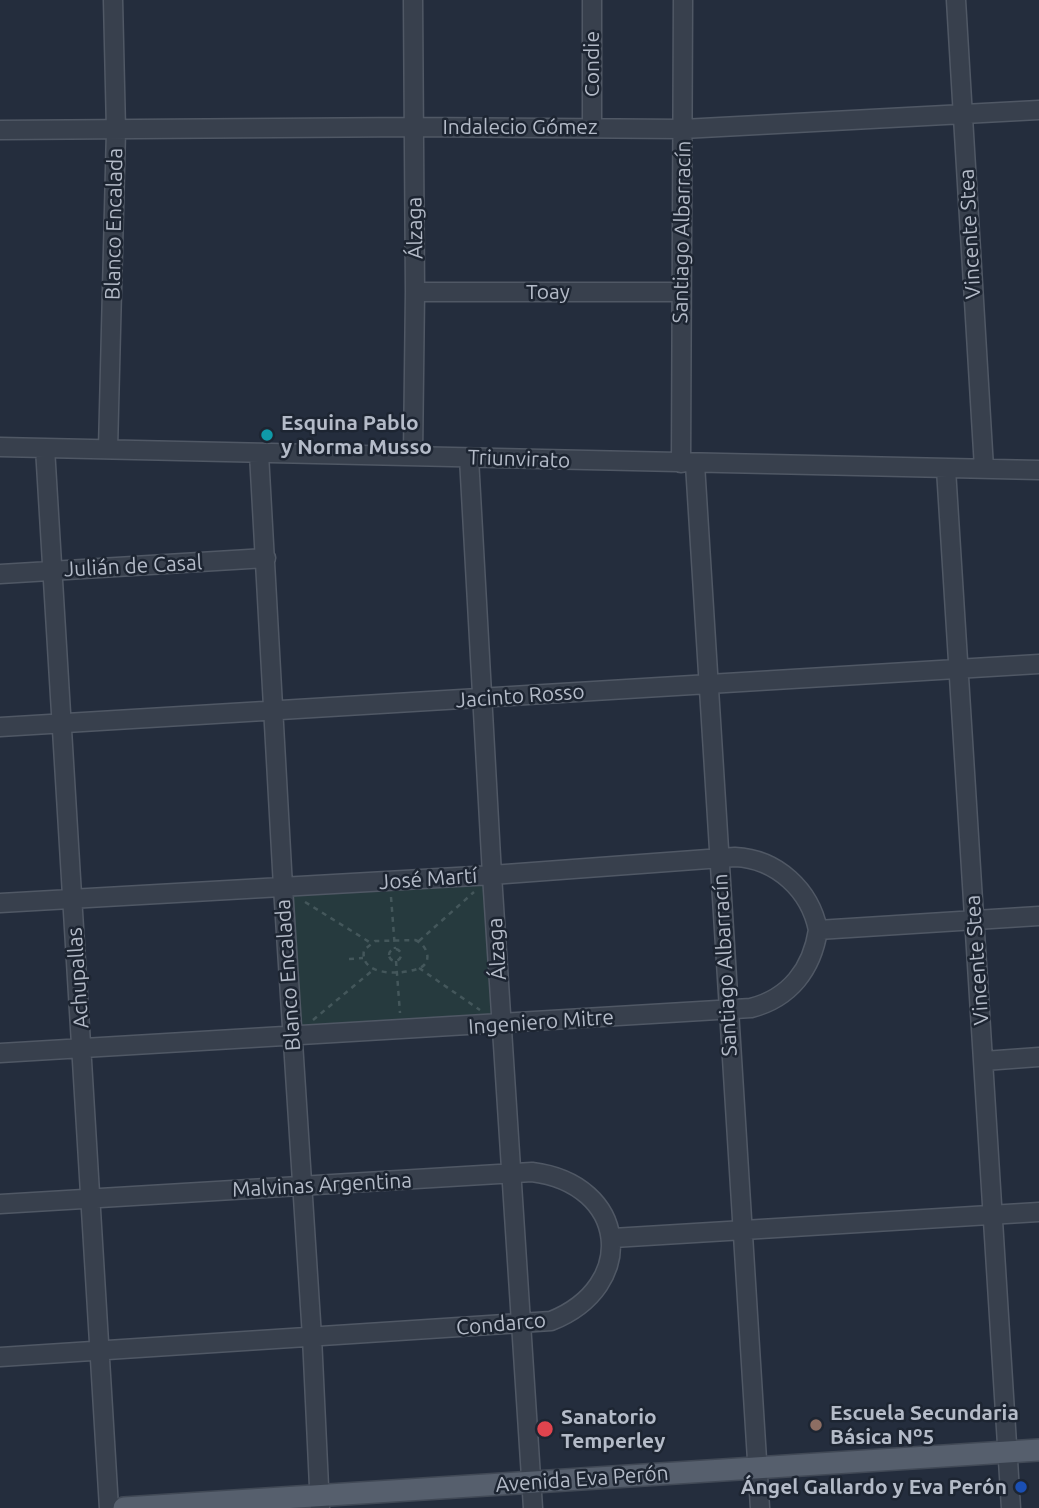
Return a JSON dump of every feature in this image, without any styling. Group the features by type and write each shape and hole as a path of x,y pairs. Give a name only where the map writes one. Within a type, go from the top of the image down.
{"main road":[{"name":"Avenida Eva Perón","path":"124,1508 319,1502 532,1482 1039,1450"}],"street":[{"name":"Blanco Encalada","path":"108,449 116,130 113,0"},
{"name":"Álzaga","path":"413,0 413,455"},
{"name":"Condie","path":"592,0 592,127"},
{"name":"Santiago Albarracín","path":"683,0 680,292 688,464 720,857 727,1010 760,1508"},
{"name":"Vincente Stea","path":"956,0 984,468"},
{"name":"Indalecio Gómez","path":"0,130 414,127 683,129 1039,110"},
{"name":"Toay","path":"415,292 680,292"},
{"name":"Triunvirato","path":"0,447 1039,470"},
{"name":"Achupallas","path":"45,448 109,1508"},
{"name":"Blanco Encalada","path":"259,454 292,1037 313,1337 319,1502"},
{"name":"Álzaga","path":"469,458 492,875 533,1508"},
{"name":"Vincente Stea","path":"946,469 973,920 995,1215 1011,1508"},
{"name":"Julián de Casal","path":"0,574 266,558"},
{"name":"Jacinto Rosso","path":"0,727 1039,664"},
{"name":"José Martí","path":"0,903 492,875 747,857 776,868 789,879 812,907 818,930"},
{"path":"818,930 1039,916"},
{"name":"Ingeniero Mitre","path":"0,1053 727,1010 766,1004 788,991 805,969 818,930"},
{"path":"984,1061 1039,1058"},
{"name":"Malvinas Argentina","path":"0,1204 511,1173 550,1175 575,1185 595,1202 613,1238"},
{"path":"613,1238 1039,1212"},
{"name":"Condarco","path":"0,1357 551,1321 588,1299 604,1272 613,1238"}],"path":[{"path":"373,970 363,958 364,950 371,943 419,941 492,875"},
{"path":"390,881 395,949 401,955 396,961 401,1031"},
{"path":"304,901 371,943"},
{"path":"312,1020 373,970 419,968 425,963 428,954 419,941"},
{"path":"395,949 388,955 396,961"},
{"path":"349,958 363,958"},
{"path":"419,968 502,1024"}],"green space":[{"path":"492,875 502,1024 292,1037 283,887"}],"place":[{"name":"Esquina Pablo y Norma Musso","path":"267,435"},
{"name":"Escuela Secundaria Básica Nº5","path":"816,1425"},
{"name":"Sanatorio Temperley","path":"545,1429"},
{"name":"Ángel Gallardo y Eva Perón","path":"1021,1487"}]}
